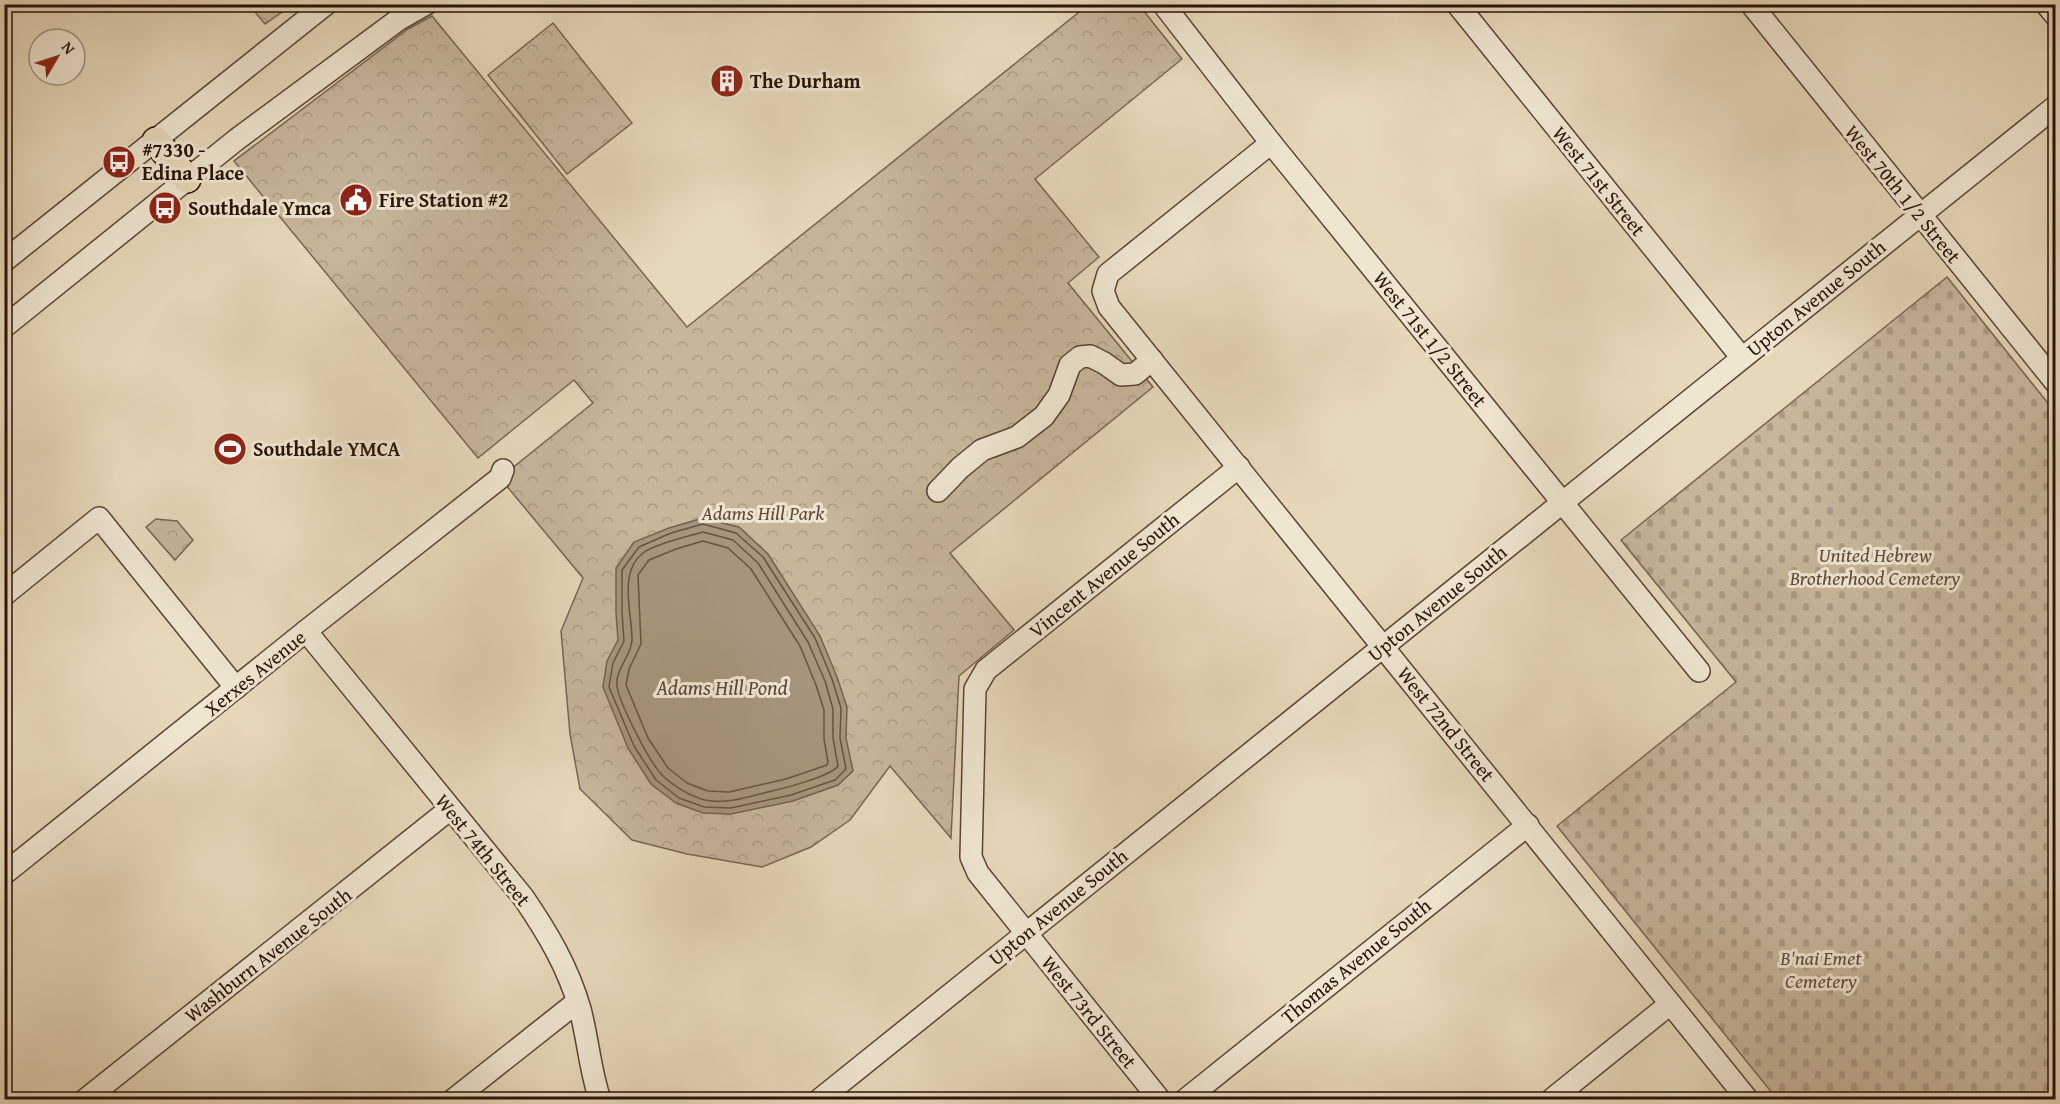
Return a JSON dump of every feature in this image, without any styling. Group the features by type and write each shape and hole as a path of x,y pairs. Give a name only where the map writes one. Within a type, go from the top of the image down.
{"main road":[{"path":"156,141 187,179"}],"street":[{"path":"4,261 326,4"},
{"path":"4,327 236,140 398,20 426,4"},
{"name":"West 71st 1/2 Street","path":"1163,4 1271,143 1699,672"},
{"name":"West 71st Street","path":"1457,4 1742,358"},
{"name":"West 70th 1/2 Street","path":"1752,4 2055,383"},
{"path":"2046,4 2055,16"},
{"name":"Upton Avenue South","path":"819,1100 2055,106"},
{"name":"West 72nd Street","path":"1271,143 1108,274 1103,291 1110,307 1748,1100"},
{"path":"938,491 960,468 982,450 1017,437 1044,416 1059,395 1070,365 1080,357 1090,356 1121,375 1135,374 1152,360"},
{"name":"Vincent Avenue South","path":"975,689 986,670 1239,467"},
{"name":"Xerxes Avenue","path":"4,874 492,485 500,478 503,470"},
{"path":"4,595 99,518 236,688"},
{"name":"West 74th Street","path":"306,632 523,897 547,931 566,969 577,1002 600,1100"},
{"name":"West 73rd Street","path":"975,689 971,857 978,873 1160,1100"},
{"name":"Washburn Avenue South","path":"85,1100 450,809"},
{"name":"Thomas Avenue South","path":"1185,1100 1528,825"},
{"path":"453,1100 577,1002"},
{"path":"1551,1100 1670,1004"}],"green space":[{"path":"249,5 292,5 265,24"},
{"name":"Adams Hill Park","path":"1088,5 1139,5 1182,59 1035,179 1099,257 1068,283 1153,387 950,553 1014,630 959,676 951,838 890,766 850,820 811,847 762,867 687,854 632,840 580,789 570,734 561,631 583,578 500,478 593,403 574,380 478,458 234,161 408,29 432,16 687,327"},
{"path":"553,23 632,123 567,174 488,75"},
{"path":"1947,277 2055,412 2055,1099 1777,1099 1557,826 1736,682 1621,540"},
{"path":"156,519 177,521 193,540 175,560 146,527"}],"water":[{"name":"Adams Hill Pond","path":"703,518 739,527 768,554 820,636 847,707 846,738 853,771 838,785 793,801 731,814 703,813 676,803 651,784 628,748 603,687 607,661 618,640 616,568 634,542"}],"place":[{"name":"The Durham","path":"727,81"},
{"name":"#7330 - Edina Place","path":"119,162"},
{"name":"Fire Station #2","path":"356,200"},
{"name":"Southdale Ymca","path":"165,208"},
{"name":"Southdale YMCA","path":"230,449"}],"park label":[{"name":"United Hebrew Brotherhood Cemetery","path":"1875,566"},
{"name":"B'nai Emet Cemetery","path":"1821,970"}]}
